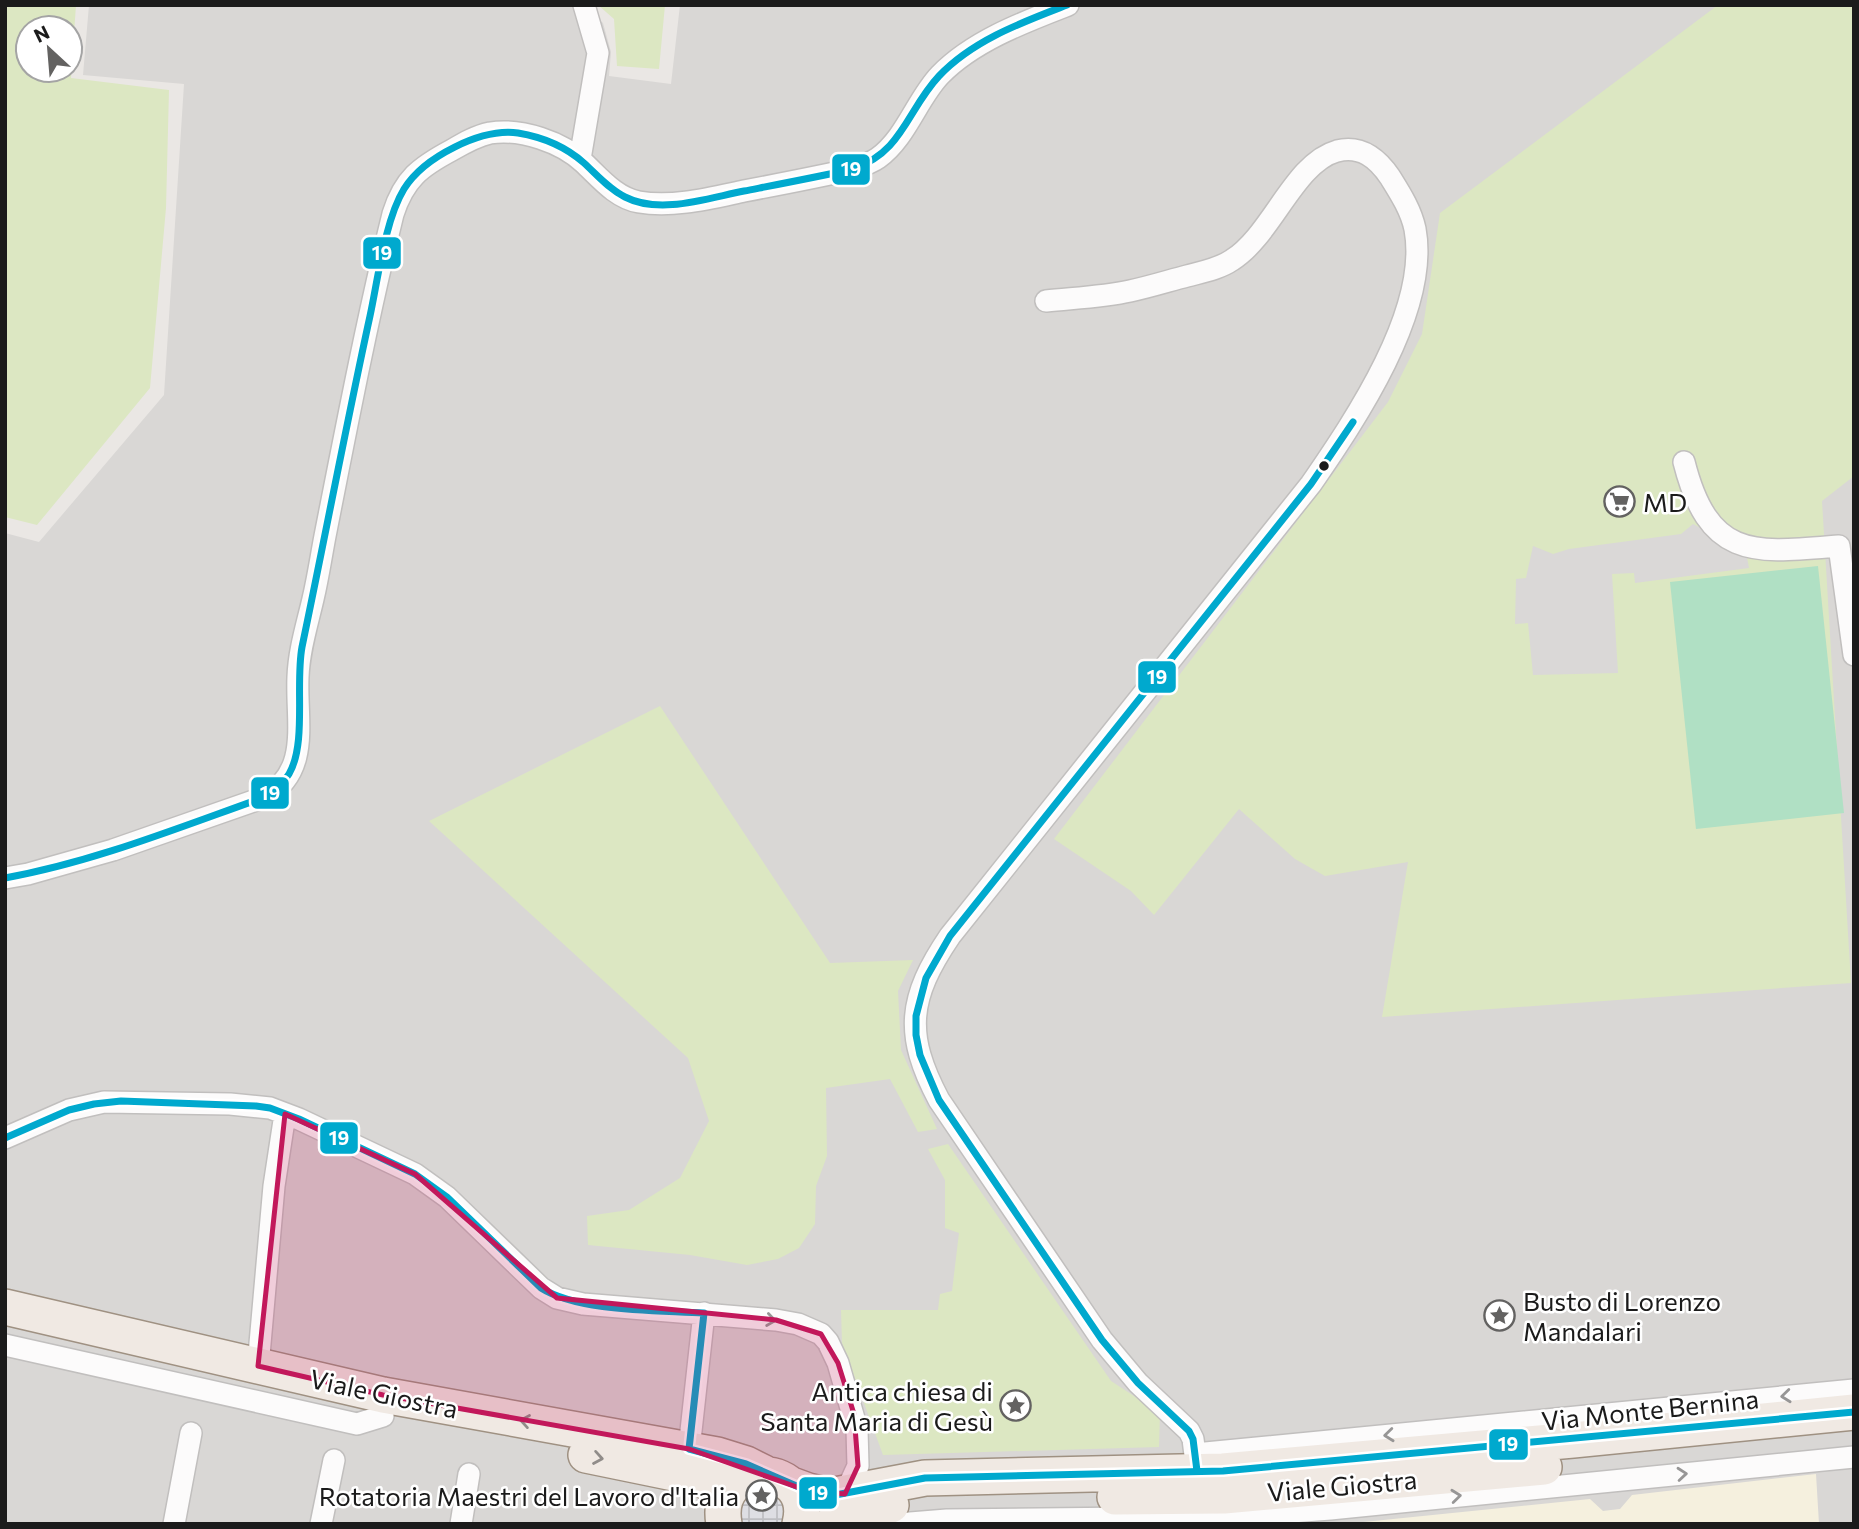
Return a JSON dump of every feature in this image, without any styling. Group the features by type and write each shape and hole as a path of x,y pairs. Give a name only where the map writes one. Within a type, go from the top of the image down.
{"main road":[{"name":"Viale Giostra","path":"5,1307 396,1397 689,1449 746,1464 808,1491 830,1496 839,1509"},
{"name":"Viale Giostra","path":"5,1327 383,1416 703,1479 719,1515"},
{"name":"Viale Giostra","path":"839,1509 925,1478 1559,1441 1854,1412"},
{"name":"Viale Giostra","path":"839,1509 878,1508 926,1500 1224,1496 1854,1436"},
{"path":"719,1515 736,1483 742,1479 749,1475 777,1478 800,1500 800,1524"}],"street":[{"path":"580,159 598,53 584,5"},
{"path":"5,878 140,842 265,797 285,783 298,754 296,701 301,648 375,292 393,214 402,189 412,176 432,160 467,142 493,133 507,132 544,141 568,151 624,197 657,204 702,199 853,169 878,158 890,147 936,79 947,68 1016,26 1068,5"},
{"path":"1046,301 1131,291 1208,270 1232,260 1270,222 1306,171 1327,154 1339,150 1366,152 1384,168 1409,209 1415,228 1416,264 1401,324 1387,358 1347,432 1311,484 950,936 926,973 915,1016 920,1058 939,1101 1102,1340 1138,1383 1189,1431 1193,1439 1196,1462"},
{"path":"1684,463 1695,496 1705,514 1715,527 1743,547 1780,551 1839,546 1854,655"},
{"path":"5,1138 82,1106 121,1101 230,1104 270,1108 415,1174 447,1197 541,1288 557,1298 583,1304 704,1313 798,1324 812,1329 828,1342 838,1363 858,1429 858,1466 839,1509"},
{"path":"258,1366 274,1186 285,1114"},
{"path":"689,1449 704,1313"},
{"path":"5,1345 357,1424 383,1416"},
{"name":"Via Monte Bernina","path":"1196,1462 1854,1390"},
{"path":"174,1524 191,1433"},
{"name":"Viale Giostra","path":"898,1524 947,1520 1226,1517 1330,1510 1854,1457"},
{"path":"321,1524 334,1460"},
{"path":"461,1524 469,1474"}],"highlighted area":[{"path":"285,1114 415,1174 557,1298 776,1320 821,1334 838,1363 854,1414 858,1466 845,1494 808,1491 689,1449 383,1395 258,1366"}],"shaded area":[{"path":"89,5 582,5 603,23 611,52 609,76 671,84 680,5 1854,5 1854,1524 5,1524 5,533 39,542 164,395 184,84 84,75"},
{"path":"1693,524 1746,552 1749,568 1635,583 1634,573 1612,574 1618,673 1533,675 1528,623 1515,624 1516,579 1526,578 1533,546 1553,554 1569,549 1681,534"},
{"path":"746,1464 811,1524 713,1524"},
{"path":"1816,1474 1819,1524 1344,1524 1590,1499 1603,1511 1620,1509 1632,1495"}],"green space":[{"path":"5,5 76,5 75,14 14,14 14,84 84,84 84,80 169,90 166,208 150,388 37,525 5,517"},
{"path":"598,5 665,5 659,69 617,66 614,19"},
{"path":"1718,5 1854,5 1854,476 1822,501 1851,983 1382,1017 1408,862 1325,876 1295,859 1239,809 1154,915 1131,891 1054,839 1388,402 1422,334 1440,213"},
{"path":"1818,566 1844,813 1696,829 1670,582"},
{"path":"660,706 830,963 913,960 898,991 901,1050 937,1129 918,1132 890,1079 826,1088 827,1156 816,1186 815,1224 799,1248 778,1259 747,1265 690,1255 588,1245 587,1216 629,1210 680,1178 709,1121 688,1058 429,821"},
{"path":"948,1144 1111,1381 1160,1413 1159,1447 883,1455 842,1343 841,1310 938,1310 940,1294 952,1291 959,1233 945,1228 945,1180 928,1149"}],"transit line":[{"name":"19","path":"5,878 104,853 265,797 289,774 298,746 302,647 383,250 397,202 413,177 425,166 471,140 487,135 518,133 562,148 584,163 619,194 653,205 700,201 853,169 870,162 894,141 928,89 952,63 999,33 1067,5"},
{"name":"19","path":"1197,1471 1193,1439 1189,1431 1138,1383 1102,1340 939,1100 920,1055 916,1016 926,978 950,936 1311,484 1353,422"},
{"name":"19","path":"5,1138 69,1110 121,1101 256,1106 270,1108 299,1119 415,1174 447,1197 541,1288 557,1296 597,1306 704,1313 689,1449 746,1464 808,1491 830,1496 925,1478 1223,1471 1854,1412"}],"place":[{"name":"MD","path":"1620,501"},
{"name":"Busto di Lorenzo Mandalari","path":"1500,1315"},
{"name":"Antica chiesa di Santa Maria di Gesù","path":"1016,1405"},
{"name":"Rotatoria Maestri del Lavoro d'Italia","path":"762,1495"}]}
